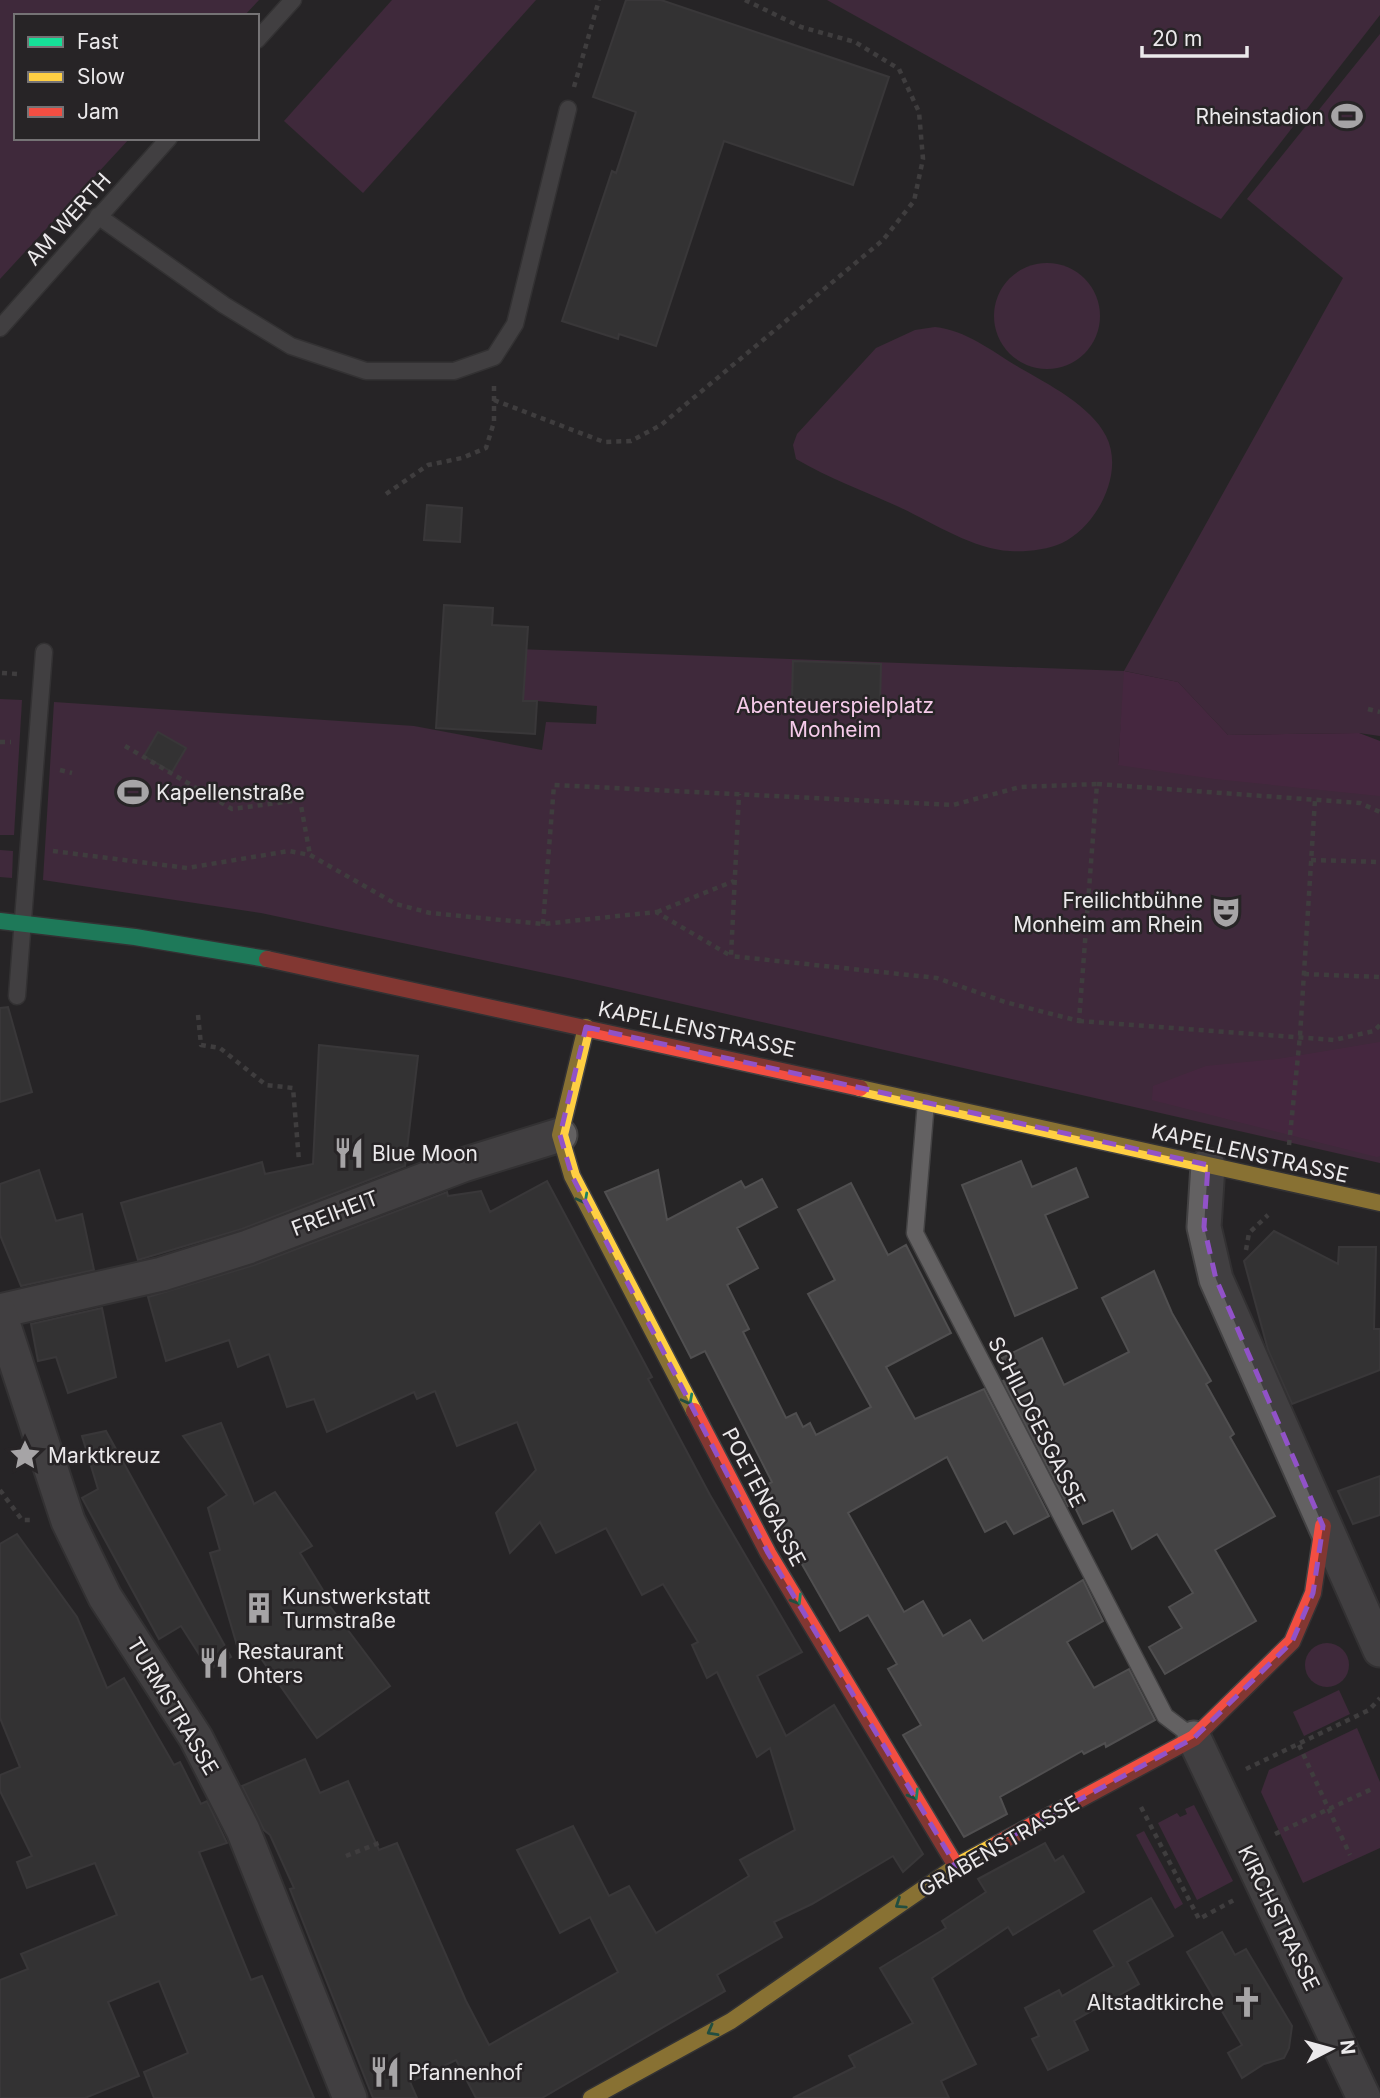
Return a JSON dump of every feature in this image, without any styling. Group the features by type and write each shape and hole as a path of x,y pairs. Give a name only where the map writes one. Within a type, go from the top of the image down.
{"street":[{"name":"KAPELLENSTRASSE","path":"0,921 135,937 309,966 1380,1203"},
{"path":"560,1135 586,1027"},
{"name":"FREIHEIT","path":"0,1313 174,1270 248,1247 463,1165 560,1135"},
{"name":"POETENGASSE","path":"560,1135 572,1176 768,1553 956,1866"},
{"path":"1209,1165 1204,1227 1216,1279 1380,1650"},
{"name":"TURMSTRASSE","path":"0,1313 68,1521 105,1597 196,1738 243,1829 350,2098"},
{"name":"GRABENSTRASSE","path":"591,2098 731,2021 956,1866 1194,1738 1292,1642 1313,1592 1323,1526"},
{"name":"KIRCHSTRASSE","path":"1194,1738 1364,2098"}],"lane":[{"path":"259,38 293,0"},
{"path":"98,216 224,305 291,346 366,371 454,371 494,357 515,324 568,109"},
{"name":"AM WERTH","path":"0,328 167,140"},
{"path":"17,996 44,652"},
{"name":"SCHILDGESGASSE","path":"926,1101 915,1233 1165,1716 1194,1738"}],"path":[{"path":"568,109 599,0"},
{"path":"494,400 604,442 631,441 661,425 883,240 914,201 923,159 919,112 899,69 855,42 801,27 745,0"},
{"path":"386,494 428,465 462,458 486,448 494,422 494,357"},
{"path":"1368,709 1380,712"},
{"path":"125,747 232,809 300,800 310,855"},
{"path":"543,924 554,785 953,805 1020,787 1097,784 1360,803 1380,812"},
{"path":"1079,1021 1097,784"},
{"path":"730,956 739,794"},
{"path":"1285,1182 1300,1036 1315,800"},
{"path":"28,848 187,868 289,851 310,855 396,904 430,913 543,924 656,912 734,881"},
{"path":"1311,860 1380,862"},
{"path":"656,912 730,956 937,978 1005,1002 1079,1021 1334,1040 1374,1031 1380,1025"},
{"path":"1304,974 1380,978"},
{"path":"198,1014 201,1045 220,1048 266,1085 293,1088 299,1161"},
{"path":"1245,1253 1249,1233 1276,1208"},
{"path":"1242,1771 1369,1710 1380,1698"},
{"path":"1299,1745 1350,1855"},
{"path":"1237,1761 1247,1782"},
{"path":"1124,1775 1199,1919 1232,1901"},
{"path":"1272,1836 1374,1788"},
{"path":"1267,1825 1277,1847"},
{"path":"346,1856 379,1843"}],"highlighted area":[{"path":"586,1027 1208,1165 1204,1227 1216,1279 1323,1526 1313,1593 1292,1642 1194,1738 956,1866 768,1553 572,1176 560,1135"}],"green space":[{"path":"0,0 259,0 246,14 14,14 14,140 128,140 0,279"},
{"path":"392,0 536,0 363,193 284,121"},
{"path":"827,0 1380,0 1380,15 1221,219"},
{"name":"Abenteuerspielplatz Monheim","path":"1380,34 1380,736 1359,733 1228,735 1178,682 1125,671 1118,764 1380,775 1380,1163 573,979 261,913 43,880 54,702 414,726 542,750 546,722 596,724 597,706 513,699 516,649 1124,671 1343,278 1247,199"},
{"path":"1047,263 1067,267 1084,279 1096,296 1100,316 1096,336 1084,353 1067,365 1047,369 1027,365 1010,353 998,336 994,316 998,296 1010,279 1027,267"},
{"path":"935,327 958,332 989,349 1068,397 1099,425 1111,451 1110,482 1096,511 1075,535 1062,543 1036,550 1010,551 981,545 952,534 796,459 793,445 797,434 876,348 915,330"},
{"path":"0,699 22,700 14,835 0,835"},
{"path":"0,850 13,851 12,878 0,877"},
{"path":"1327,1643 1336,1644 1343,1649 1348,1656 1348,1674 1343,1681 1336,1686 1327,1687 1318,1686 1311,1681 1306,1674 1305,1665 1306,1656 1311,1649 1318,1644"},
{"path":"1339,1690 1350,1714 1304,1736 1293,1712"},
{"path":"1357,1728 1380,1782 1380,1848 1303,1883 1261,1792 1269,1770"},
{"path":"1194,1805 1233,1881 1197,1900 1158,1823 1177,1813 1180,1817 1187,1814 1185,1809"},
{"path":"1144,1831 1183,1904 1175,1909 1136,1835"}],"shaded area":[{"path":"1124,671 1178,682 1228,735 1359,733 1380,741 1380,796 1215,779 1118,765"},
{"path":"1380,1042 1380,1156 1377,1157 1152,1100 1153,1086 1206,1066 1278,1059"}],"building":[{"path":"626,0 661,0 889,77 853,185 724,141 656,346 619,334 618,339 562,321 612,171 616,173 636,112 593,97"},
{"path":"427,505 462,508 460,542 424,540"},
{"path":"444,605 493,608 492,625 528,627 523,701 537,701 535,734 436,728"},
{"path":"793,661 881,664 880,703 792,699"},
{"path":"158,732 186,748 172,772 144,756"},
{"path":"8,1007 32,1092 0,1102 0,1008"},
{"path":"319,1045 418,1056 405,1166 242,1229 138,1260 121,1203 262,1162 265,1174 313,1164"},
{"path":"1021,1161 1032,1187 1076,1168 1088,1197 1045,1215 1077,1288 1015,1316 962,1185"},
{"path":"39,1170 56,1221 82,1214 94,1270 21,1286 0,1235 0,1184"},
{"path":"658,1170 667,1220 741,1181 745,1188 762,1179 777,1207 737,1228 758,1268 727,1285 749,1329 743,1332 786,1418 796,1413 803,1427 810,1423 816,1435 871,1407 808,1294 835,1280 798,1210 851,1183 888,1255 906,1245 951,1333 886,1367 915,1419 984,1389 1049,1516 1014,1534 1006,1521 985,1532 947,1457 848,1513 904,1612 923,1601 943,1636 970,1620 983,1641 1083,1580 1103,1621 1067,1642 1094,1688 1129,1669 1155,1720 1106,1747 1105,1743 1084,1754 1082,1751 1000,1797 1007,1814 964,1837 903,1735 921,1725 888,1669 897,1664 868,1615 840,1631 759,1489 772,1482 705,1351 691,1358 605,1192"},
{"path":"547,1181 652,1377 648,1379 710,1495 802,1652 757,1676 786,1736 834,1705 923,1854 903,1872 893,1856 812,1904 774,1922 782,1937 717,1975 725,1991 542,2098 476,2098 456,2060 410,2082 417,2098 373,2098 290,1889 294,1888 270,1835 264,1830 242,1786 305,1759 320,1793 348,1781 379,1850 397,1843 466,2001 489,2045 618,1972 590,1917 560,1933 517,1850 573,1826 609,1896 629,1886 656,1933 749,1876 740,1860 795,1830 770,1748 757,1757 717,1672 707,1678 692,1645 698,1642 663,1584 642,1595 606,1528 556,1553 540,1522 510,1553 496,1513 536,1470 517,1422 457,1446 435,1391 417,1399 414,1392 327,1432 314,1399 287,1407 269,1354 238,1367 229,1340 166,1361 148,1297 254,1265 447,1192 448,1196 481,1191 490,1212"},
{"path":"1274,1231 1338,1264 1339,1247 1376,1247 1374,1329 1380,1329 1380,1370 1292,1404 1268,1350 1244,1261"},
{"path":"1154,1271 1172,1313 1211,1381 1206,1384 1234,1434 1230,1437 1275,1516 1215,1550 1256,1621 1165,1674 1149,1647 1182,1628 1169,1607 1193,1593 1157,1534 1132,1549 1113,1510 1083,1524 1073,1503 1068,1506 1003,1381 1012,1377 1002,1358 1042,1338 1064,1385 1129,1352 1102,1298"},
{"path":"102,1308 116,1377 68,1393 56,1357 38,1361 31,1324"},
{"path":"221,1423 254,1504 275,1492 312,1546 300,1553 326,1595 323,1597 390,1686 317,1738 253,1647 240,1656 210,1553 220,1550 208,1508 227,1495 183,1436"},
{"path":"106,1431 231,1657 209,1670 181,1626 159,1639 82,1498 98,1489 82,1436"},
{"path":"1380,1476 1380,1515 1353,1524 1338,1491"},
{"path":"17,1534 77,1617 107,1688 124,1678 174,1765 180,1762 201,1804 207,1801 227,1843 199,1852 251,1980 262,1976 314,2098 154,2098 144,2072 188,2053 159,1981 108,2002 139,2076 85,2098 0,2098 0,1980 28,1969 21,1954 117,1915 95,1863 27,1888 17,1862 32,1856 0,1791 0,1775 20,1767 0,1718 0,1544"},
{"path":"1045,1843 1055,1861 1063,1856 1084,1892 1013,1935 1008,1927 932,1978 976,2064 941,2081 949,2098 793,2098 855,2067 849,2056 913,2023 880,1968 946,1928 942,1921 986,1892 978,1879"},
{"path":"1151,1898 1173,1936 1127,1962 1139,1984 1074,2021 1088,2050 1048,2070 1032,2039 1039,2036 1025,2008 1059,1990 1062,1996 1114,1966 1094,1931"},
{"name":"Altstadtkirche","path":"1222,1932 1235,1955 1246,1949 1292,2026 1289,2048 1284,2058 1264,2064 1242,2078 1228,2053 1242,2045 1187,1952"}],"traffic: fast":[{"path":"0,921 135,937 267,959"}],"traffic: slow":[{"path":"586,1027 560,1135 572,1176 694,1411"},
{"path":"860,1088 1380,1203"},
{"path":"591,2098 731,2021 956,1866 997,1844"}],"traffic: jam":[{"path":"267,959 860,1088"},
{"path":"694,1411 768,1553 956,1866"},
{"path":"997,1844 1194,1738 1292,1642 1313,1593 1323,1526"}],"place":[{"name":"Rheinstadion","path":"1347,116"},
{"name":"Kapellenstraße","path":"133,792"},
{"name":"Freilichtbühne Monheim am Rhein","path":"1226,912"},
{"name":"Blue Moon","path":"349,1153"},
{"name":"Marktkreuz","path":"25,1455"},
{"name":"Kunstwerkstatt Turmstraße","path":"259,1608"},
{"name":"Restaurant Ohters","path":"214,1663"},
{"name":"Altstadtkirche","path":"1247,2002"},
{"name":"Pfannenhof","path":"385,2072"}]}
